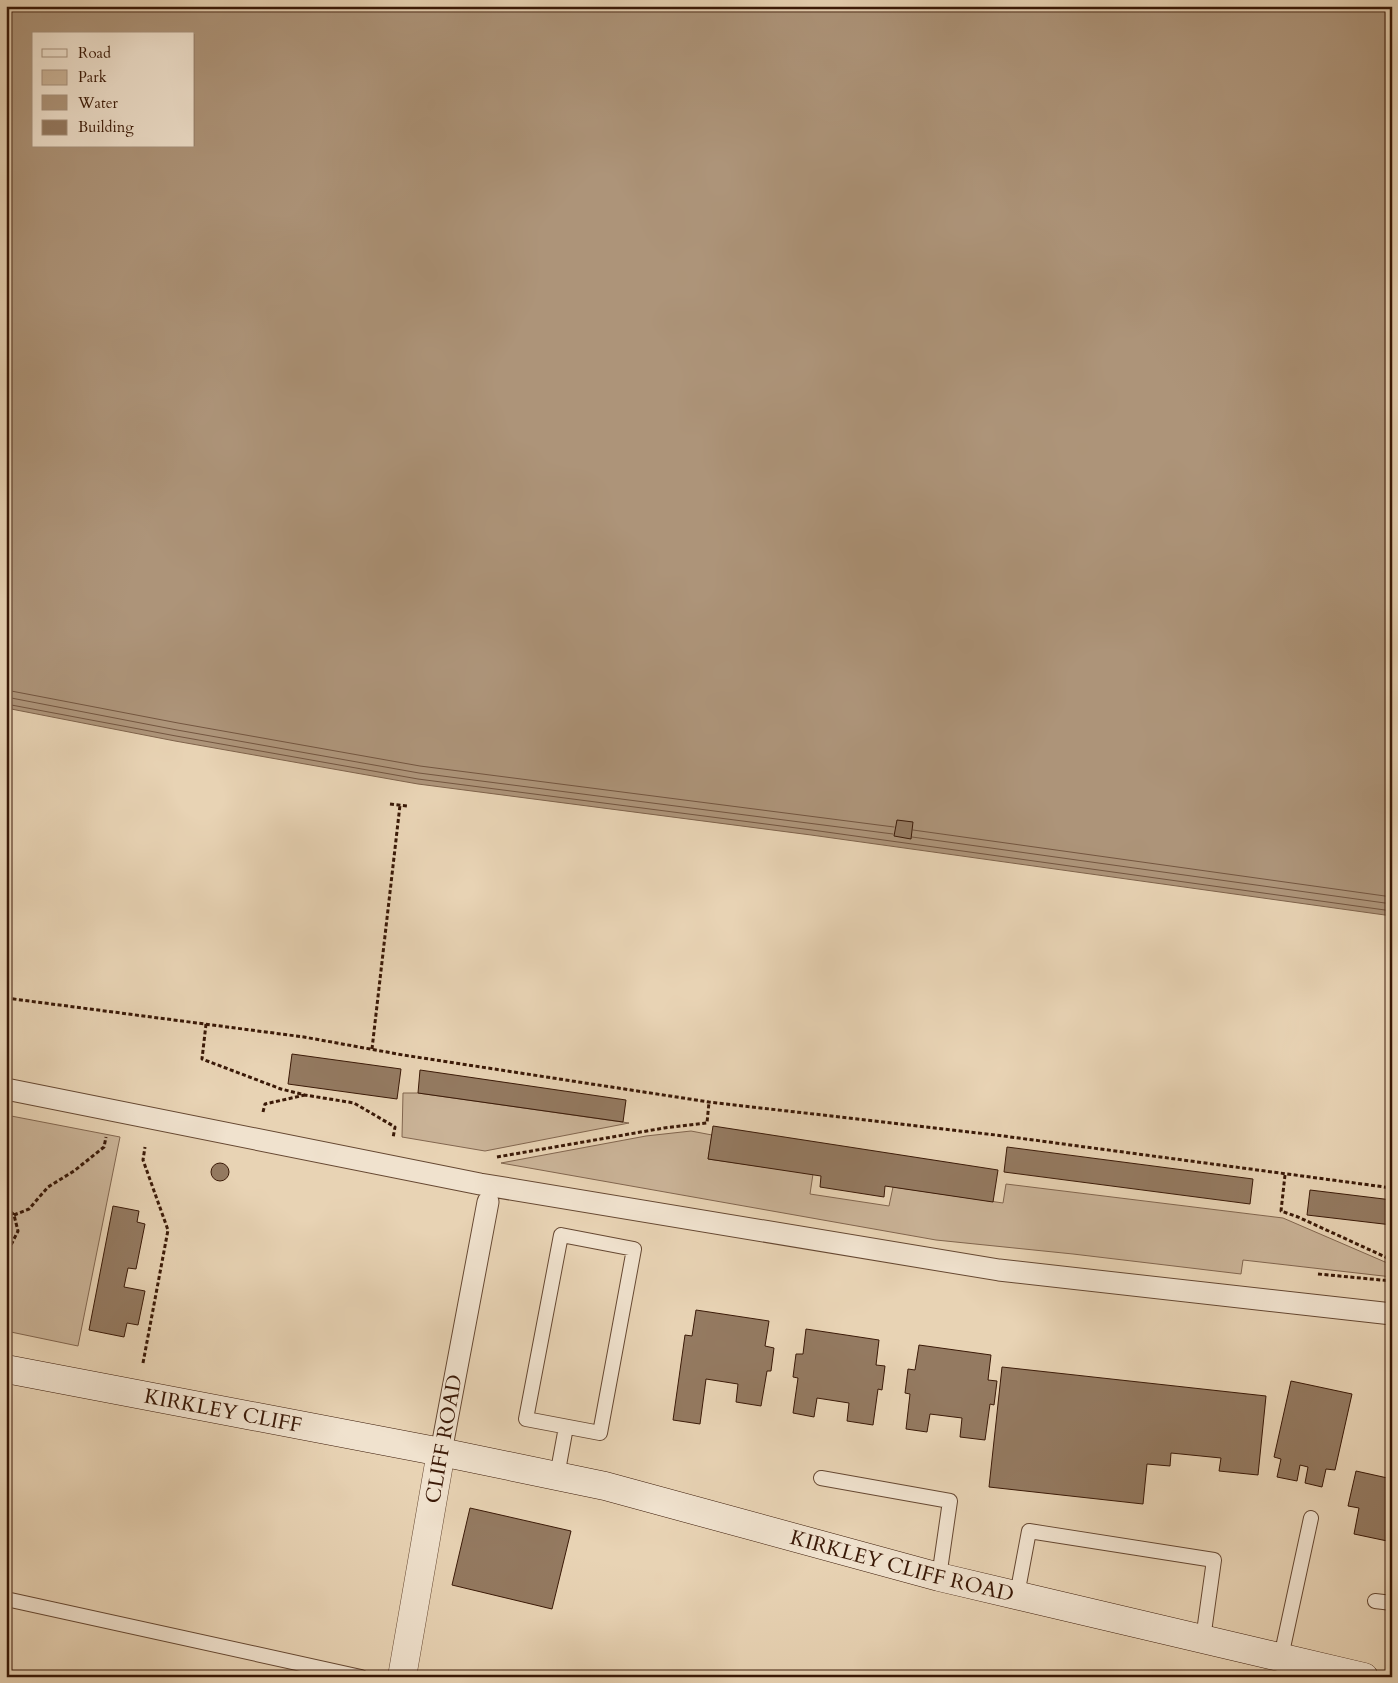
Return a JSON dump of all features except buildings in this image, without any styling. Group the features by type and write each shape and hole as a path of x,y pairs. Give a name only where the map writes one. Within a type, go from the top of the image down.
{"main road":[{"name":"KIRKLEY CLIFF","path":"6,1369 441,1452"},
{"name":"KIRKLEY CLIFF ROAD","path":"441,1452 605,1486 939,1577 1364,1677"},
{"name":"CLIFF ROAD","path":"402,1677 441,1452"}],"street":[{"path":"6,1089 480,1184 999,1270 1392,1314"},
{"name":"CLIFF ROAD","path":"441,1452 488,1202"}],"lane":[{"path":"561,1235 634,1249 600,1433 566,1427 526,1419 561,1235"},
{"path":"557,1476 566,1427"},
{"path":"821,1478 950,1501 939,1577"},
{"path":"1281,1657 1312,1518"},
{"path":"1018,1595 1029,1531 1214,1560 1203,1639"},
{"path":"6,1599 362,1677"},
{"path":"1375,1602 1392,1603"}],"path":[{"path":"390,804 407,806"},
{"path":"372,1049 400,805"},
{"path":"6,998 304,1038 709,1102 996,1135 1392,1188"},
{"path":"206,1024 202,1059 281,1089 354,1103 395,1127 389,1166"},
{"path":"258,1139 265,1104 305,1095"},
{"path":"494,1157 664,1128 707,1123 709,1102"},
{"path":"14,1214 29,1209 48,1187 104,1147 111,1109"},
{"path":"137,1393 168,1230 143,1160 149,1117"},
{"path":"1285,1175 1281,1211 1392,1260"},
{"path":"6,1207 14,1214 18,1232 10,1247 6,1248"}],"green space":[{"path":"403,1093 418,1093 629,1123 485,1151 402,1137"},
{"path":"6,1115 120,1137 78,1346 6,1331"},
{"path":"691,1131 712,1135 708,1159 813,1174 810,1194 889,1206 893,1187 1003,1203 1006,1184 1283,1218 1392,1265 1392,1277 1243,1260 1241,1274 936,1240 501,1163 646,1136"}],"water":[{"path":"6,6 1392,6 1392,916 811,835 418,784 175,741 6,708"}]}
